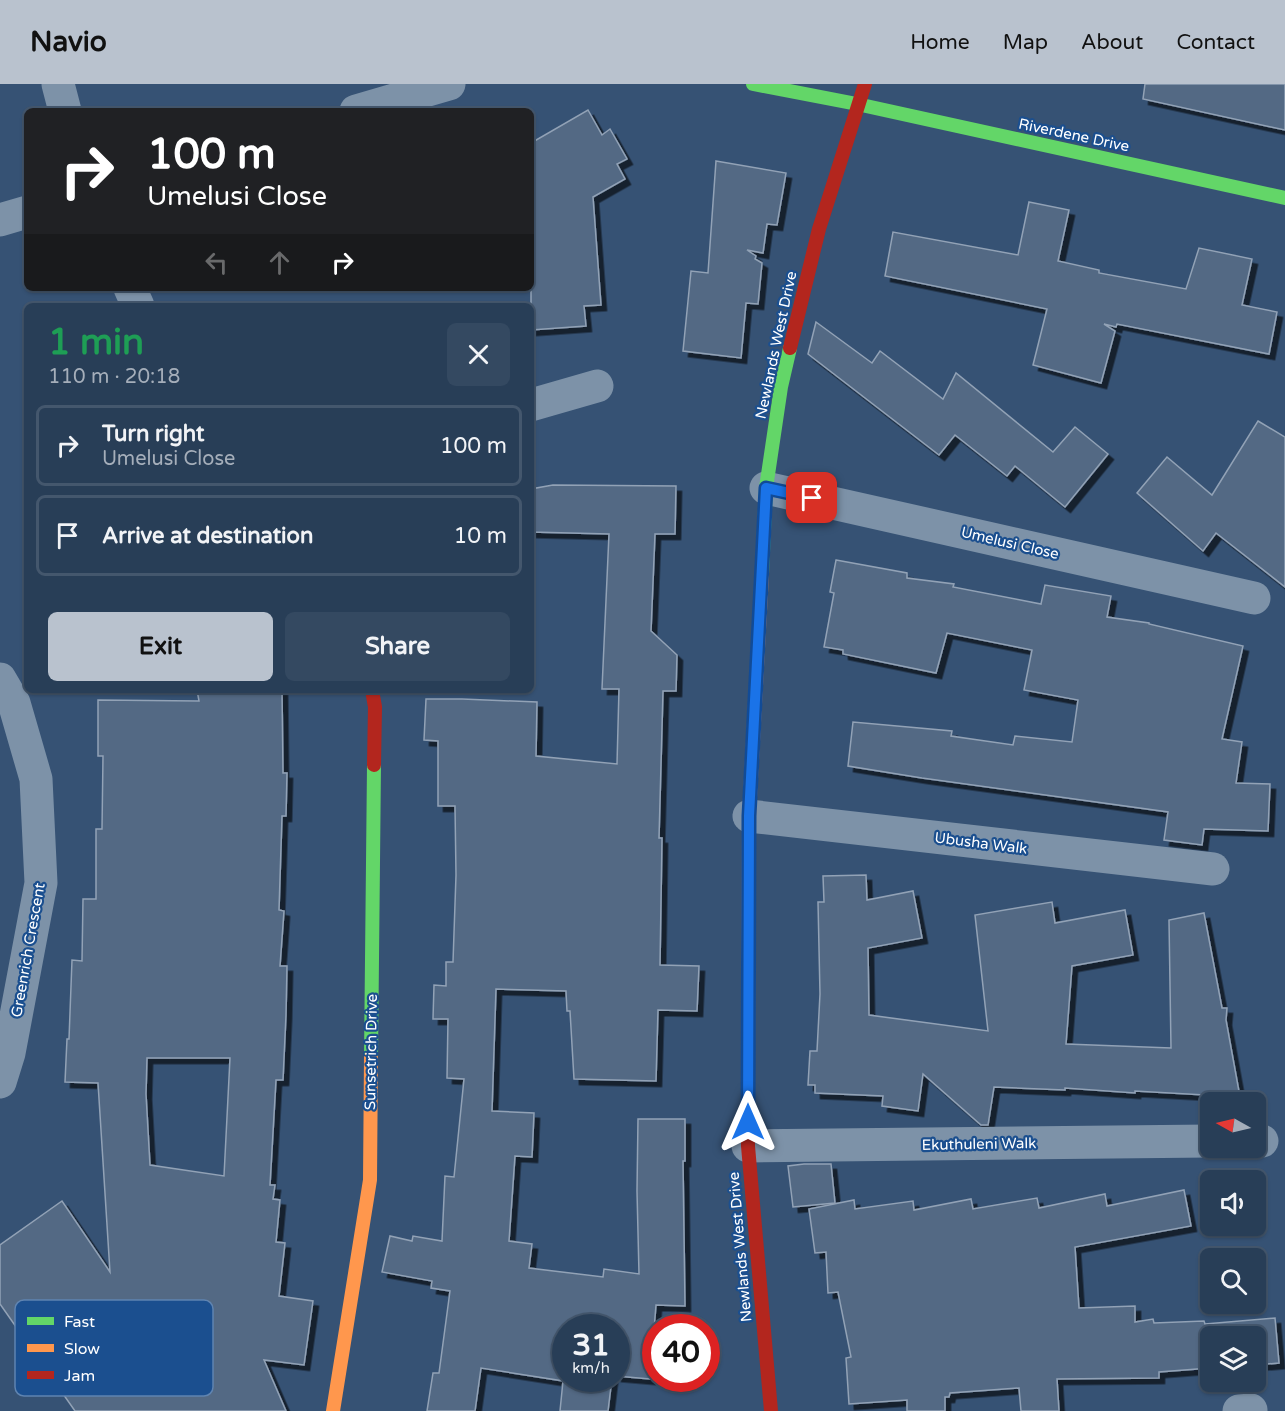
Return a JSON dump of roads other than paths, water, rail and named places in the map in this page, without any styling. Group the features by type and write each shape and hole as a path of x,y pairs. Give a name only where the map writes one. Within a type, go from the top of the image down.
{"street":[{"path":"58,84 64,108"},
{"path":"362,108 389,92 449,84"},
{"name":"Riverdene Drive","path":"753,84 857,104 1285,198"},
{"name":"Newlands West Drive","path":"771,1411 748,1146 749,816 766,488 781,387 819,229 865,84"},
{"path":"0,220 24,213"},
{"path":"534,404 597,386"},
{"name":"Umelusi Close","path":"766,488 1254,598"},
{"name":"Greenrich Crescent","path":"0,679 14,703 36,780 41,883 9,1053 0,1082"},
{"name":"Sunsetrich Drive","path":"333,1411 370,1180 375,718 372,693"},
{"name":"Ubusha Walk","path":"749,816 1213,869"},
{"name":"Ekuthuleni Walk","path":"748,1146 1200,1141"}]}
